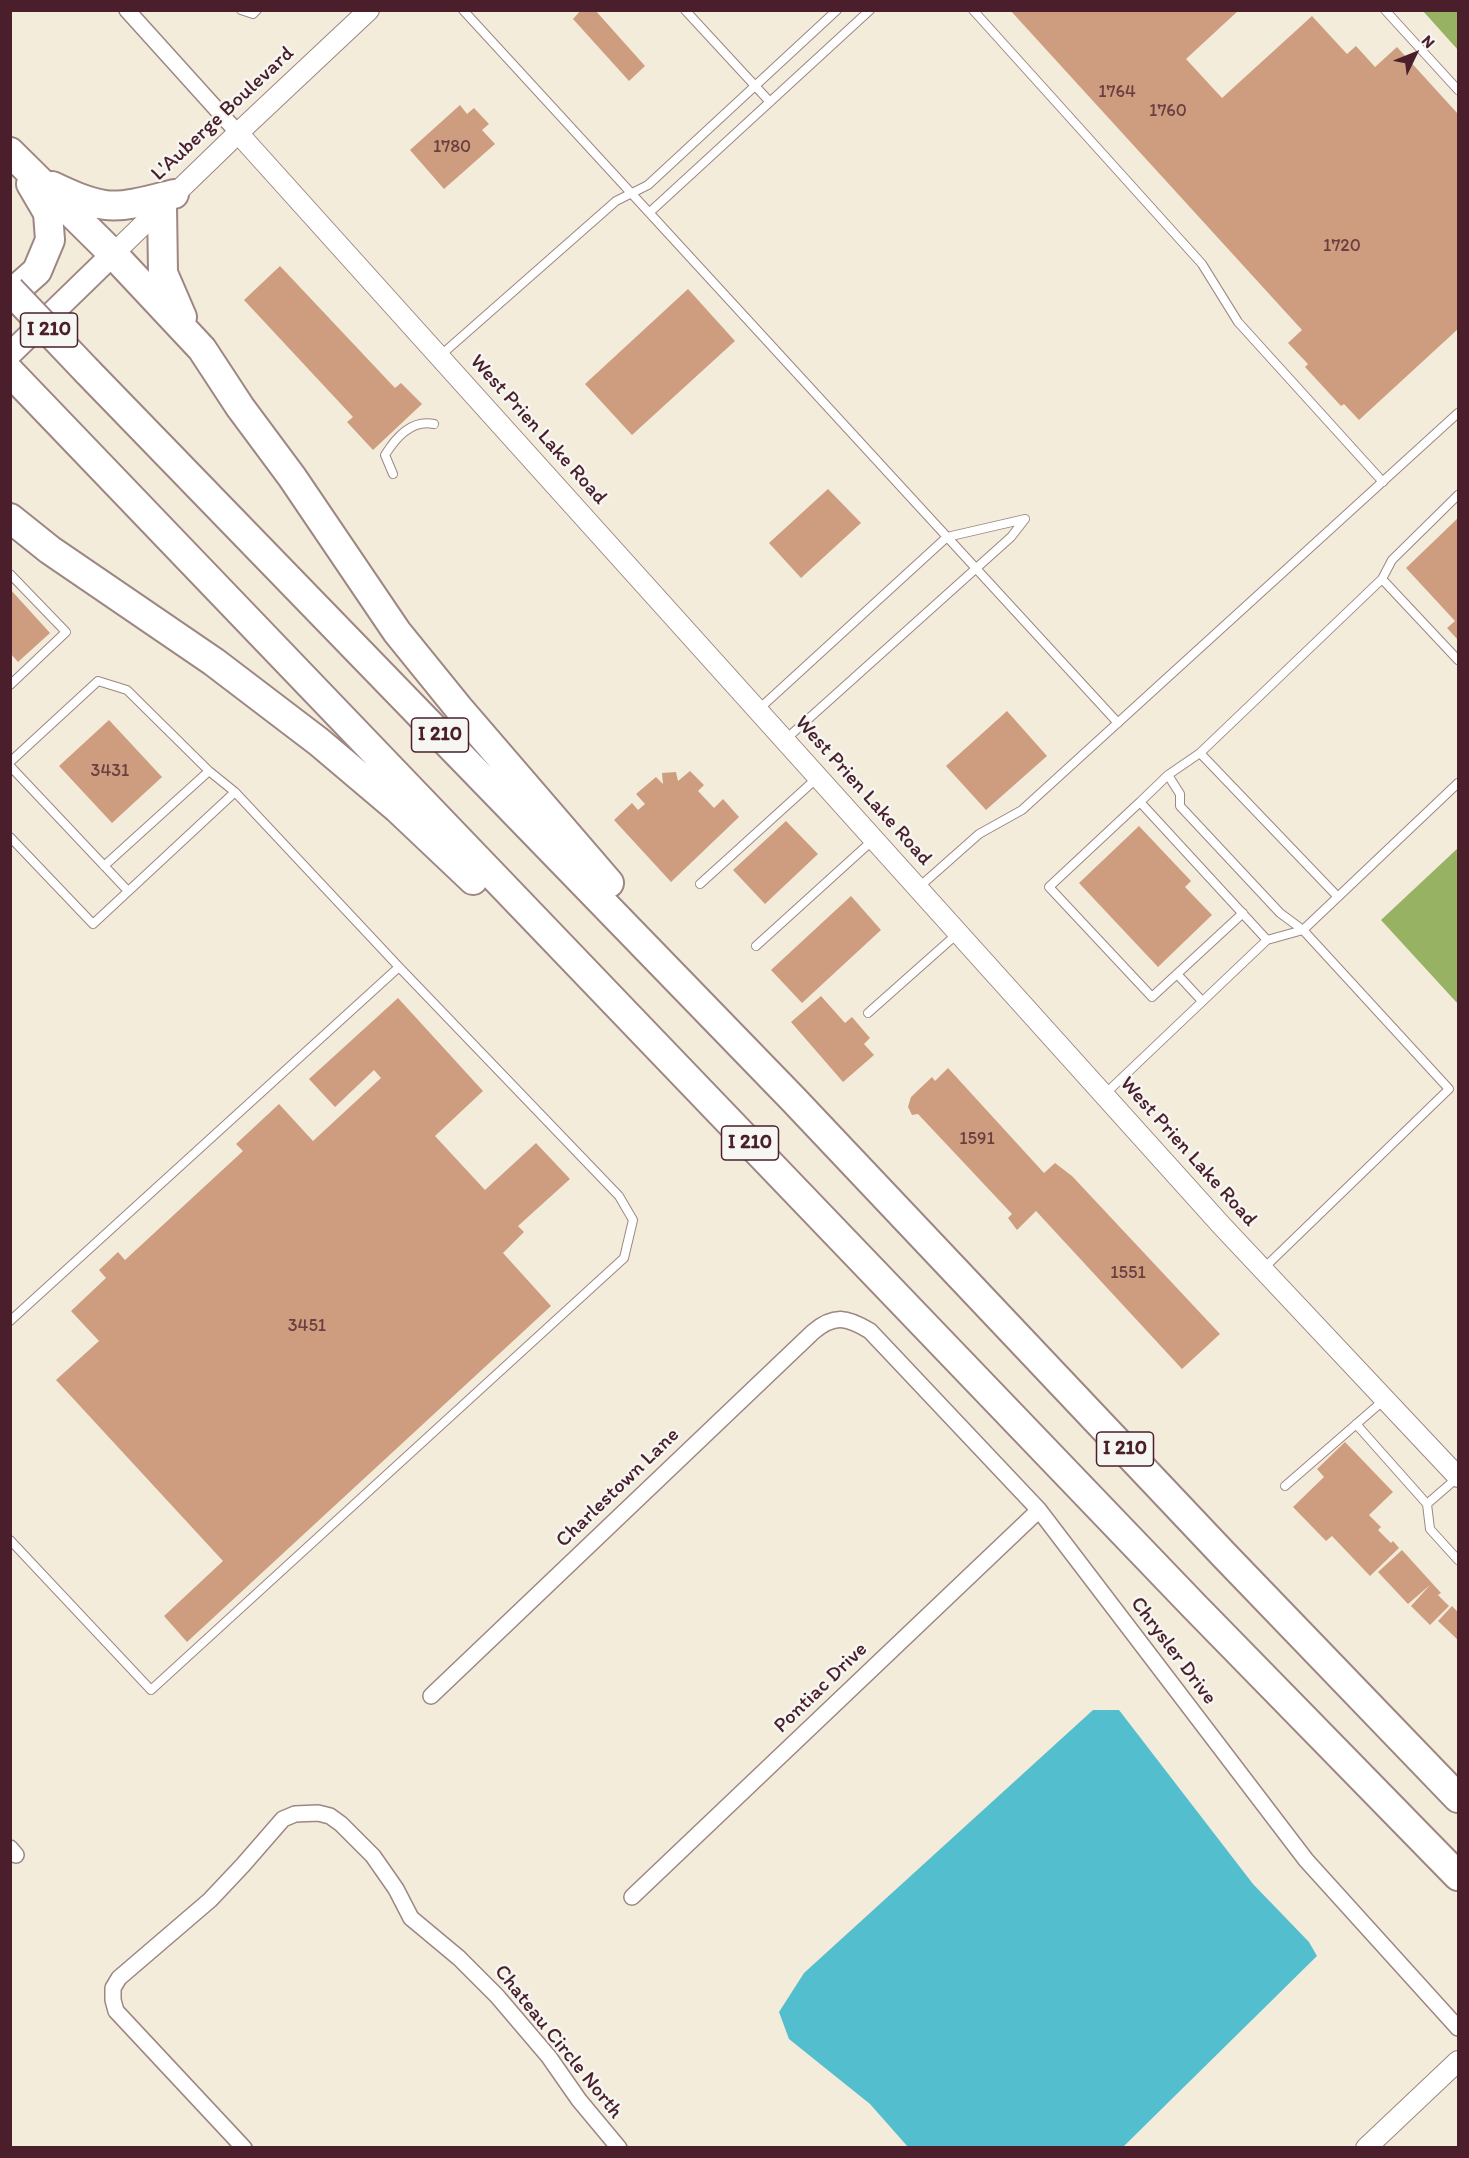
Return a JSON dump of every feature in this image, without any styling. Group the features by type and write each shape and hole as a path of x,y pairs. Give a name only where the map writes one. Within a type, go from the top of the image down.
{"highway":[{"path":"11,152 202,349"},
{"path":"10,296 37,271 50,240 48,213 11,152"},
{"path":"40,181 72,196 107,206 168,200 163,273 178,312 240,407 292,477 397,632 461,711 793,1099"},
{"name":"I 210","path":"10,290 793,1099 1225,1556 1458,1798"},
{"name":"I 210","path":"10,372 1195,1607 1458,1876"},
{"path":"10,518 50,550 214,662 319,742 397,808 504,910 570,955"}],"main road":[{"path":"10,354 112,254"}],"street":[{"path":"127,10 238,133"},
{"name":"L'Auberge Boulevard","path":"112,254 369,10"},
{"name":"West Prien Lake Road","path":"238,133 1104,1095 1458,1477"},
{"name":"Chrysler Drive","path":"839,1319 847,1319 870,1331 1039,1510 1306,1860 1458,2028"},
{"name":"Charlestown Lane","path":"431,1696 813,1332 828,1322 839,1319"},
{"name":"Pontiac Drive","path":"632,1897 1039,1510"},
{"name":"Chateau Circle North","path":"244,2148 116,2011 113,1989 119,1978 210,1900 283,1819 308,1812 330,1816 373,1856 396,1889 411,1918 459,1958 497,1996 549,2057 585,2108 619,2148"},
{"path":"1366,2148 1458,2061"}],"lane":[{"path":"241,10 253,14 257,10"},
{"path":"463,10 1118,723"},
{"path":"685,10 770,102"},
{"path":"440,356 616,201 648,185 837,10"},
{"path":"650,212 870,10"},
{"path":"974,10 1202,264 1238,322 1383,482"},
{"path":"1385,10 1458,90"},
{"path":"918,888 978,834 1022,810 1458,413"},
{"path":"393,474 385,456 393,442 408,429 422,422 434,424"},
{"path":"1243,913 1152,997 1048,887 1168,775 1200,753 1382,579 1392,560 1458,495"},
{"path":"758,711 947,537 1025,519 1011,537 785,740"},
{"path":"10,574 66,632 10,685"},
{"path":"1382,579 1458,660"},
{"path":"10,1540 151,1690 624,1258 633,1220 619,1196 235,792 209,771 127,690 98,681 10,764 128,891"},
{"path":"1200,753 1338,897"},
{"path":"104,866 209,771"},
{"path":"1168,775 1180,794 1180,806 1280,913 1303,930 1449,1089 1263,1269"},
{"path":"700,884 818,777"},
{"path":"1104,1095 1267,940 1303,930 1458,783"},
{"path":"10,837 93,924 235,792"},
{"path":"1140,802 1267,940"},
{"path":"756,946 874,839"},
{"path":"868,1013 958,933"},
{"path":"10,1321 399,966"},
{"path":"1177,974 1202,1001"},
{"path":"1285,1486 1385,1399"},
{"path":"1356,1424 1427,1504 1430,1529 1458,1560"},
{"path":"1427,1504 1458,1477"}],"green space":[{"path":"1423,11 1458,11 1458,50"},
{"path":"1458,848 1458,1004 1381,920"}],"water":[{"path":"1093,1710 1119,1710 1253,1884 1309,1942 1317,1956 1123,2147 908,2147 870,2104 789,2039 779,2012 804,1973"}],"building":[{"path":"581,10 595,10 645,66 629,81 573,19"},
{"path":"1010,10 1239,10 1186,59 1222,98 1312,16 1347,54 1356,46 1375,67 1397,47 1458,114 1458,329 1359,420 1344,404 1341,406 1305,367 1308,364 1288,343 1302,330"},
{"path":"460,105 467,114 474,108 489,124 482,130 495,144 444,189 410,150"},
{"path":"280,266 395,388 401,383 422,404 373,450 347,422 353,417 244,300"},
{"path":"688,289 735,341 632,435 585,384"},
{"path":"828,489 861,523 801,578 769,543"},
{"path":"1458,518 1458,640 1447,628 1455,621 1406,568"},
{"path":"10,589 50,633 18,662 10,653"},
{"path":"1007,711 1047,756 986,810 946,766"},
{"path":"109,720 162,777 112,823 59,766"},
{"path":"690,771 704,785 698,791 714,808 723,799 739,817 671,882 614,820 632,803 638,810 645,804 636,794 656,777 663,784 662,773 676,772 678,781"},
{"path":"786,821 818,854 765,904 733,870"},
{"path":"1139,826 1191,881 1185,887 1212,915 1158,967 1079,883"},
{"path":"851,896 881,930 802,1003 771,970"},
{"path":"821,996 845,1023 852,1017 870,1038 864,1044 874,1055 843,1082 791,1022"},
{"path":"398,998 483,1091 435,1136 485,1190 536,1143 570,1179 518,1226 524,1232 503,1253 551,1306 187,1642 164,1616 223,1561 56,1380 99,1341 71,1311 106,1278 99,1270 118,1252 125,1260 243,1151 236,1144 279,1104 313,1141 381,1078 374,1070 335,1107 309,1079"},
{"path":"948,1068 1044,1173 1055,1163 1072,1176 1220,1334 1182,1369 1036,1211 1017,1230 1008,1218 1012,1214 918,1114 912,1115 908,1107 911,1097 932,1077 935,1081"},
{"path":"1345,1442 1393,1492 1369,1515 1381,1527 1378,1530 1399,1548 1370,1576 1332,1536 1326,1541 1293,1507 1324,1477 1317,1469"},
{"path":"1402,1550 1441,1593 1438,1595 1449,1606 1430,1625 1411,1606 1430,1585 1408,1604 1378,1572"},
{"path":"1452,1606 1458,1612 1458,1640 1438,1621"}]}
